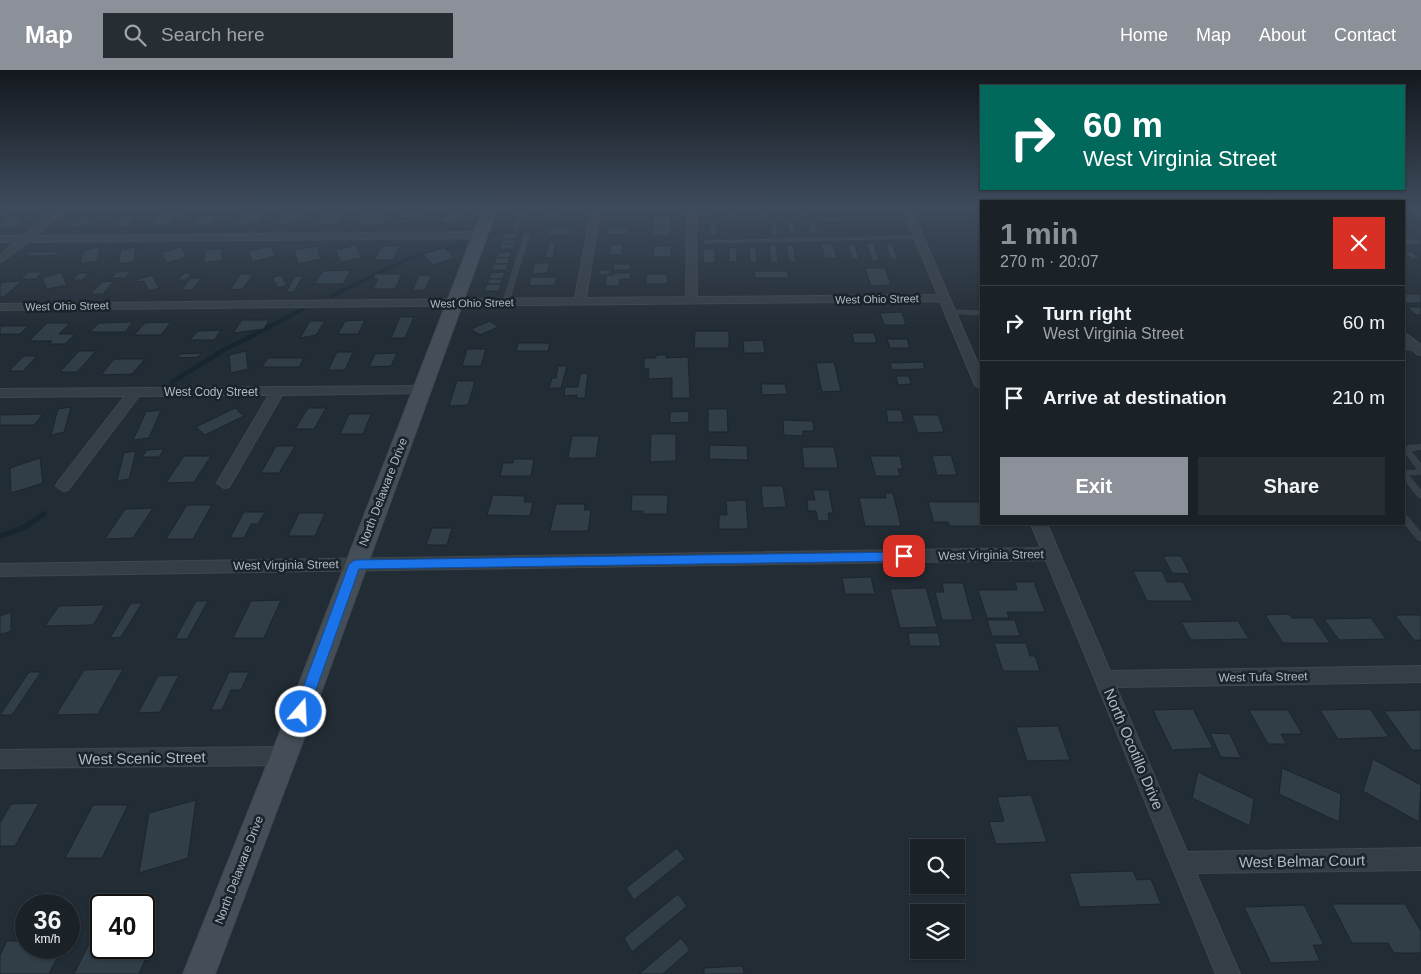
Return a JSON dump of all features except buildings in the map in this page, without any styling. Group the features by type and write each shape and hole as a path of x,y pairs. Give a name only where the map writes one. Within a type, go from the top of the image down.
{"street":[{"path":"0,260 14,248"},
{"name":"North Delaware Drive","path":"199,974 284,756 476,248"},
{"path":"580,302 589,248"},
{"path":"691,248 692,301"},
{"path":"923,248 980,383"},
{"name":"West Ohio Street","path":"0,307 945,298"},
{"path":"1405,336 1419,349"},
{"name":"West Cody Street","path":"0,393 422,390"},
{"path":"224,483 278,391"},
{"path":"62,486 135,392"},
{"name":"North Ocotillo Drive","path":"1039,525 1228,974"},
{"name":"West Virginia Street","path":"0,570 1052,554"},
{"name":"West Tufa Street","path":"1104,679 1421,674"},
{"name":"West Scenic Street","path":"0,759 284,756"},
{"name":"West Belmar Court","path":"1182,863 1421,859"}],"lane":[{"path":"506,302 523,248"},
{"path":"951,312 980,313"},
{"path":"1405,348 1419,349"},
{"path":"1405,474 1421,471 1407,452 1408,448 1421,447"},
{"path":"1405,475 1421,495"},
{"path":"1405,519 1421,538"}],"waterway":[{"path":"331,296 412,257 447,248"},
{"path":"248,338 303,309"},
{"path":"171,383 225,349 251,337"},
{"path":"0,536 23,528 44,514"}],"route":[{"path":"301,712 355,564 904,556"}]}
